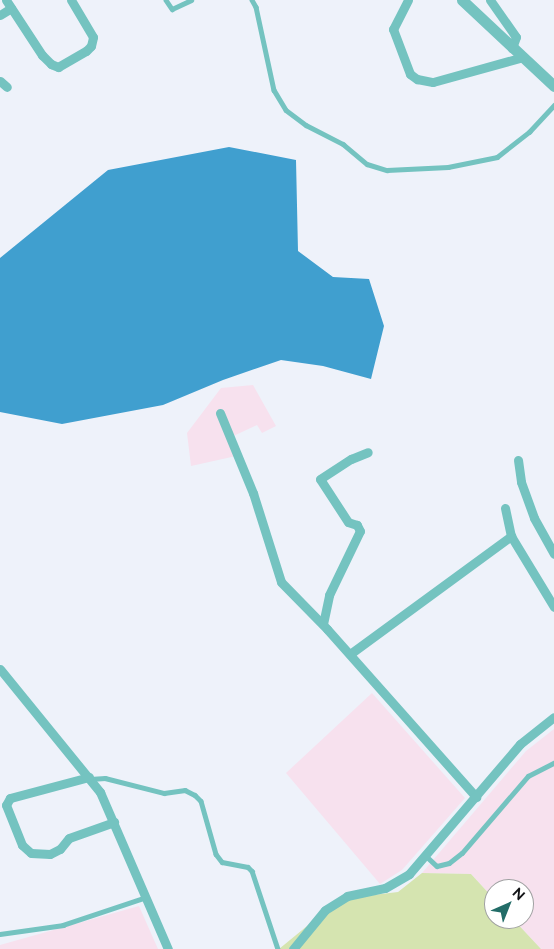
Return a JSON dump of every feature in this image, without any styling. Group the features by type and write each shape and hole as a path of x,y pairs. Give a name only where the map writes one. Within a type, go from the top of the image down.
{"street":[{"path":"0,15 8,4 42,55 50,64 58,67 86,51 91,46 93,37 71,0"},
{"path":"408,0 392,29 410,74 417,80 433,82 523,58"},
{"path":"462,0 554,86"},
{"path":"490,0 516,37 512,48"},
{"path":"220,413 253,493 281,582 323,624 476,797"},
{"path":"323,624 329,595 360,531 357,525 348,522 320,479 351,459 368,452"},
{"path":"518,460 521,482 534,518 554,554"},
{"path":"505,508 511,536 554,607"},
{"path":"350,654 511,536"},
{"path":"0,669 100,792 168,949"},
{"path":"293,949 325,910 348,896 385,888 409,874 520,744 554,717"},
{"path":"89,778 10,798 6,805 22,845 31,853 50,854 60,849 68,838 114,822"}],"lane":[{"path":"166,0 172,9 192,0"},
{"path":"252,0 256,7 274,90 286,110 306,125 343,144 368,164 387,170 448,167 497,156 530,132 554,105"},
{"path":"425,855 437,866 449,864 462,853 528,776 554,763"},
{"path":"89,778 105,778 164,794 185,790 196,795 201,801 216,854 222,862 248,867 252,871 278,949"},
{"path":"0,934 63,925 146,897"}],"shaded area":[{"path":"253,385 276,426 262,433 257,425 229,438 236,456 191,466 187,433 221,388"},
{"path":"372,693 465,798 402,870 380,884 286,773"},
{"path":"554,729 554,949 541,949 522,929 534,929 534,879 484,879 484,888 471,874 422,873 526,751"},
{"path":"139,906 158,949 0,949 0,945"}],"green space":[{"path":"422,873 471,874 484,888 484,929 522,929 541,949 279,949 340,899 398,892"}],"water":[{"path":"229,147 296,160 298,251 333,277 369,279 384,326 371,379 323,366 281,360 223,380 163,405 62,424 0,412 0,258 108,170"}]}
